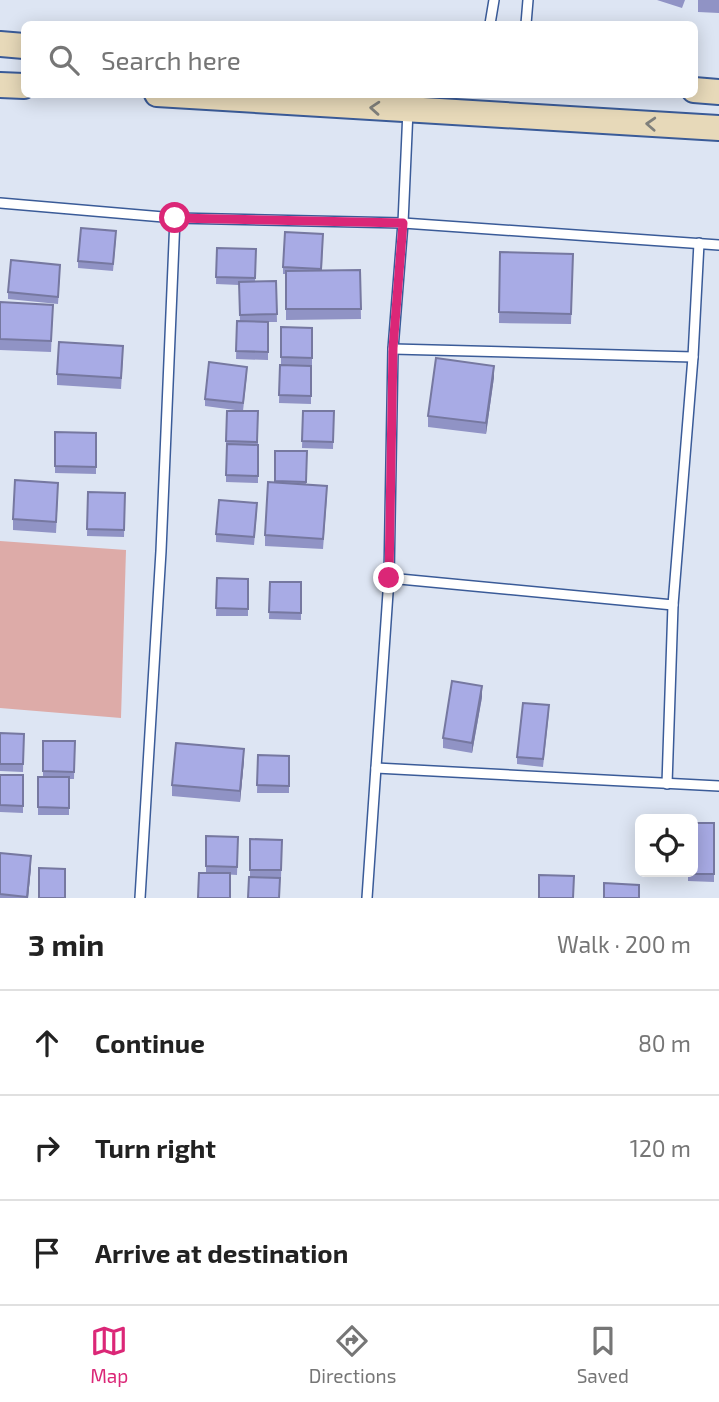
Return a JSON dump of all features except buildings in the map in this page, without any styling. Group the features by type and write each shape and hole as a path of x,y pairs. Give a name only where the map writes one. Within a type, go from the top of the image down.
{"street":[{"path":"0,44 21,46"},
{"path":"0,85 21,86"},
{"path":"698,90 719,92"},
{"path":"220,98 719,128"}],"lane":[{"path":"490,21 494,0"},
{"path":"526,21 528,0"},
{"path":"367,898 389,578 393,348 403,223 408,110"},
{"path":"0,203 175,218 403,223 719,245"},
{"path":"140,898 161,551 175,218"},
{"path":"667,784 673,605 693,357 699,243"},
{"path":"393,348 693,357"},
{"path":"389,578 673,605"},
{"path":"376,768 719,786"}],"shaded area":[{"path":"0,541 126,550 121,718 0,708"}],"route":[{"path":"175,218 403,223 393,348 389,578"}]}
